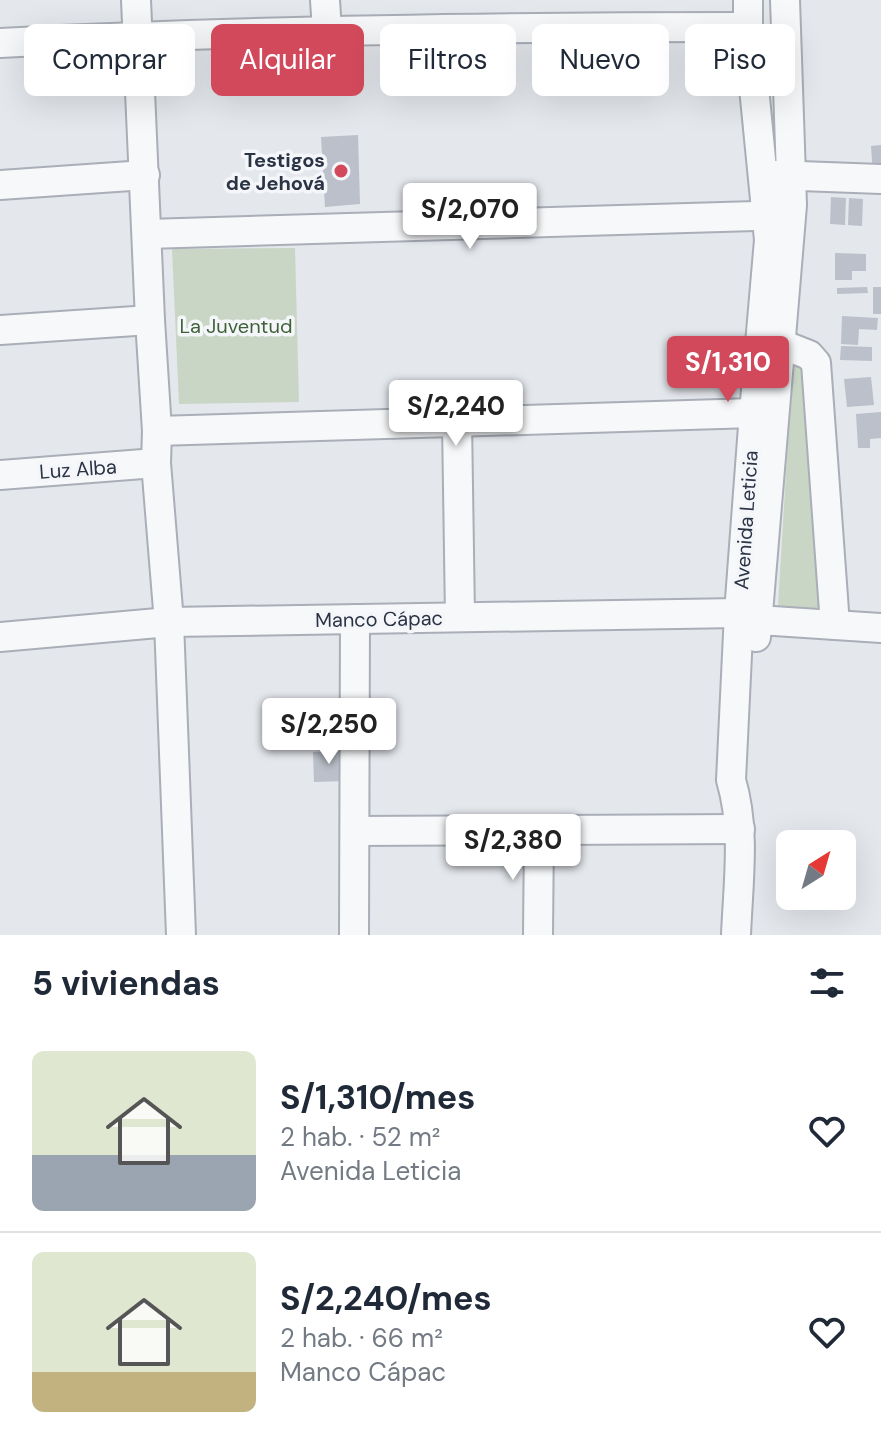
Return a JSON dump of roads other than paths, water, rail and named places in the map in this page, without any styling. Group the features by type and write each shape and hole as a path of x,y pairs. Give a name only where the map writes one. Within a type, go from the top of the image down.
{"street":[{"path":"136,0 137,24"},
{"path":"325,0 327,24"},
{"name":"Avenida Leticia","path":"748,616 754,413 769,240 792,176 785,0"},
{"path":"364,27 506,13 748,13"},
{"name":"Avenida Leticia","path":"736,935 740,829 731,780 781,344 780,216 764,175 748,13"},
{"path":"0,43 24,42"},
{"path":"141,96 156,463 169,622 181,935"},
{"path":"0,185 145,175"},
{"path":"764,175 881,179"},
{"path":"147,234 780,216"},
{"path":"0,330 150,320"},
{"path":"781,344 809,355 816,363 835,625"},
{"path":"157,431 754,413"},
{"path":"457,422 460,617"},
{"name":"Luz Alba","path":"0,475 156,463"},
{"name":"Manco Cápac","path":"0,637 169,622 460,617 748,616 881,628"},
{"path":"354,935 355,619"},
{"path":"355,831 740,829"},
{"path":"538,935 539,830"}],"place":[{"name":"Testigos de Jehová","path":"341,171"}],"park label":[{"name":"La Juventud","path":"236,326"}]}
